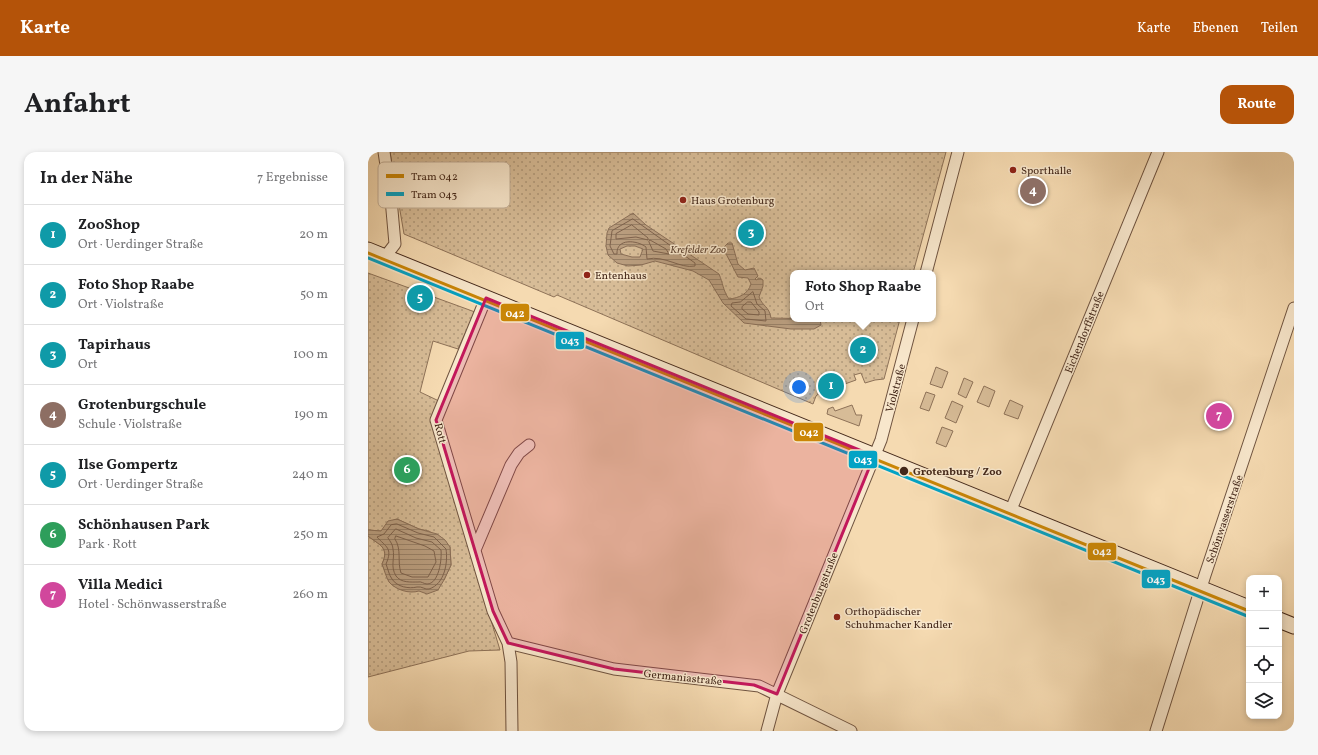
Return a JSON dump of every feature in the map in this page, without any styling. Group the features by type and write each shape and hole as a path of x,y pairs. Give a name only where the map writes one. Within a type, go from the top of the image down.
{"main road":[{"path":"368,250 1246,607"},
{"path":"1282,621 1294,626"}],"street":[{"path":"384,152 386,162"},
{"path":"927,270 958,152"},
{"name":"Eichendorffstraße","path":"1010,512 1158,152"},
{"path":"385,257 395,244 393,208"},
{"name":"Rott","path":"486,298 436,420 493,611 508,642 511,662 512,731"},
{"name":"Schönwasserstraße","path":"1156,731 1200,588 1294,308"},
{"name":"Violstraße","path":"874,456 880,440 912,322"},
{"path":"474,550 511,464 519,453 529,445"},
{"name":"Grotenburgstraße","path":"767,731 777,694 874,456"},
{"name":"Germaniastraße","path":"508,642 614,669 754,685 777,694 851,731"}],"highlighted area":[{"path":"486,298 874,456 777,694 754,685 614,669 508,643 493,611 436,420"}],"green space":[{"name":"Krefelder Zoo","path":"390,152 946,152 914,270 790,270 790,322 899,322 884,379 865,383 861,373 854,375 856,380 842,385 840,379 820,385 822,391 816,396 813,404 557,295 554,297 404,234 400,208 510,208 510,162 392,162"},
{"path":"368,273 475,312 458,349 433,341 420,392 439,401 431,421 500,650 469,651 368,677 368,536 379,544 384,550 385,554 382,564 385,571 444,580 451,565 450,547 429,531 419,529 397,519 381,531 368,530"},
{"path":"936,367 948,372 942,388 930,384"},
{"path":"964,378 973,382 966,398 958,394"},
{"path":"984,386 995,391 989,407 977,402"},
{"path":"926,392 935,395 929,411 920,408"},
{"path":"1010,400 1023,406 1018,419 1004,414"},
{"path":"952,401 963,406 956,423 945,418"},
{"path":"852,405 856,415 862,415 859,426 827,414 828,409 833,407 835,411"},
{"path":"942,427 953,431 946,447 936,443"}],"water":[{"path":"633,213 646,225 719,274 725,293 729,299 743,295 751,284 748,278 738,277 723,248 728,243 732,243 738,264 745,270 754,268 758,276 755,279 760,278 763,280 763,286 759,297 769,311 771,318 790,318 790,322 820,322 821,325 814,329 791,329 744,323 723,303 709,280 693,271 655,261 641,265 628,266 617,263 608,255 606,246 609,228","holes":["627,246 635,246 643,249 640,257 632,257 621,254 620,249"]},
{"path":"397,519 419,529 437,534 445,540 450,547 451,565 438,590 427,594 419,591 407,592 395,587 389,582 382,564 385,554 384,550 379,544 368,536 368,530 381,531 388,521"}],"tram line":[{"name":"042","path":"368,253 1246,610"},
{"name":"043","path":"368,258 1246,616"}],"place":[{"name":"Sporthalle","path":"1013,170"},
{"name":"Grotenburgschule","path":"1033,191"},
{"name":"Haus Grotenburg","path":"683,200"},
{"name":"Tapirhaus","path":"751,233"},
{"name":"Entenhaus","path":"587,275"},
{"name":"Ilse Gompertz","path":"420,298"},
{"name":"Foto Shop Raabe","path":"863,350"},
{"name":"ZooShop","path":"831,386"},
{"name":"Villa Medici","path":"1219,416"},
{"name":"Schönhausen Park","path":"407,470"},
{"name":"Grotenburg / Zoo","path":"904,471"},
{"name":"Orthopädischer Schuhmacher Kandler","path":"837,617"}]}
